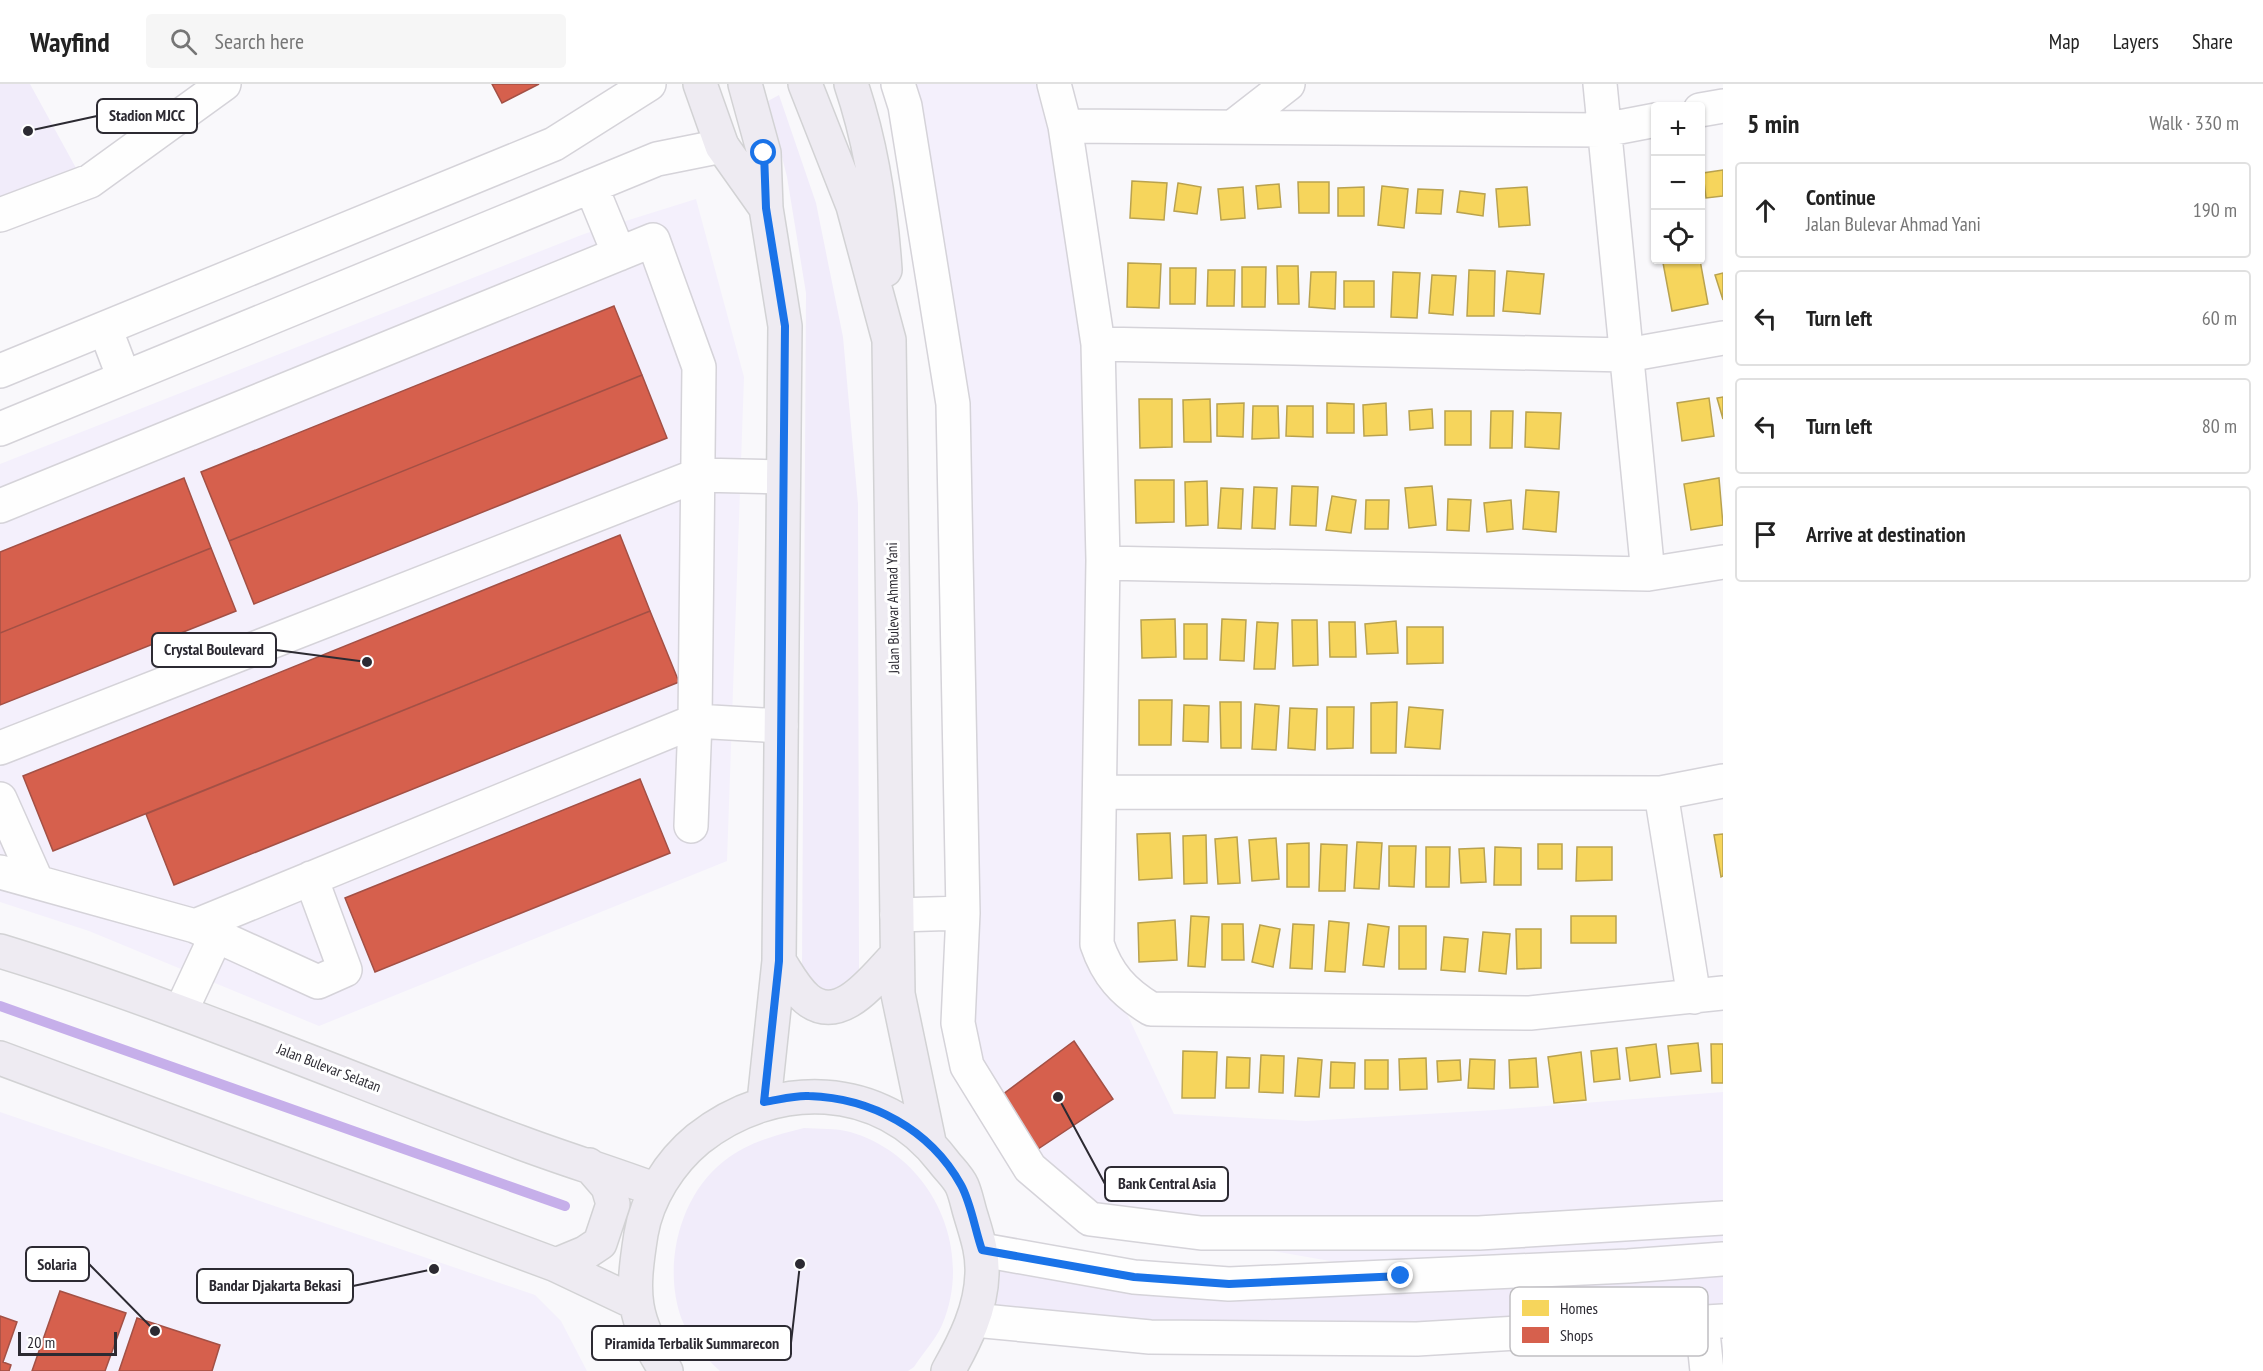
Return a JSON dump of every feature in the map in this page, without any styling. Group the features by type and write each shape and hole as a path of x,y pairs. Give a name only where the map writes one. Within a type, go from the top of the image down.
{"main road":[{"path":"700,84 722,146 766,208"},
{"path":"746,84 764,153 766,208 785,326 779,961 764,1102"},
{"name":"Jalan Bulevar Ahmad Yani","path":"805,84 853,206 889,340 898,994 929,1142"},
{"path":"851,84 860,111 882,222 889,340"},
{"name":"Jalan Bulevar Selatan","path":"0,951 77,974 181,1011 520,1143 656,1190"},
{"path":"779,961 808,1000 822,1006 838,1007 861,992 897,955"},
{"path":"0,1058 556,1265 634,1302"},
{"path":"666,1371 648,1343 634,1302 636,1266 643,1221 656,1190 683,1151 721,1121 764,1102 808,1096 852,1101 893,1116 929,1142 962,1185 982,1250 982,1276 974,1320 948,1371"},
{"path":"556,1265 585,1253 600,1243 613,1204 608,1187 589,1165"}],"street":[{"path":"0,215 90,181 224,84"},
{"path":"0,371 554,144 649,84"},
{"path":"898,84 905,106 952,404 963,913 958,1023 967,1066 1030,1168 1090,1219 1201,1233 1479,1233 1723,1218"},
{"path":"1054,84 1065,126 1098,344 1103,563 1097,944 1104,965 1116,982 1130,997 1151,1009 1530,1013 1708,995 1661,793"},
{"path":"1234,126 1288,84"},
{"path":"1600,84 1647,574"},
{"path":"1705,109 1723,106"},
{"path":"1065,126 1604,130 1651,121"},
{"path":"0,429 657,159 722,146"},
{"path":"591,186 619,254"},
{"path":"0,506 653,240 699,367 695,721 691,826"},
{"path":"105,328 124,378"},
{"path":"1098,344 1626,355 1723,338"},
{"path":"0,748 698,475 783,477"},
{"path":"1103,563 1647,574 1723,562"},
{"path":"181,1011 205,931 310,878 695,721 781,726"},
{"path":"1100,792 1661,793 1723,781"},
{"path":"0,799 37,882"},
{"path":"0,872 205,931 318,982 345,970 310,878"},
{"path":"897,915 963,913"},
{"path":"1229,1284 1232,1233"},
{"path":"982,1250 1134,1277 1229,1284 1628,1266 1723,1259"},
{"path":"974,1320 1150,1337 1406,1339 1510,1333"},
{"path":"1707,1371 1713,1322"}],"shaded area":[{"path":"0,84 30,84 82,179 0,209"},
{"path":"898,84 1049,84 1098,344 1104,965 1174,1114 1306,1121 1495,1110 1723,1092 1723,1255 1376,1269 1090,1219 967,1066 953,404"},
{"path":"779,95 816,203 843,337 858,504 859,973 847,988 830,993 814,985 802,967 806,293 787,177 768,101"},
{"path":"696,199 744,377 727,861 319,1026 89,931 0,902 0,464 584,234"},
{"path":"0,1112 535,1295 561,1321 587,1371 0,1371"},
{"path":"804,1128 850,1132 879,1144 903,1161 923,1183 939,1208 949,1236 953,1266 951,1296 942,1325 933,1341 914,1367 908,1371 720,1371 698,1348 682,1320 676,1299 675,1256 686,1213 696,1193 708,1176 733,1154 762,1140"},
{"path":"982,1250 1134,1277 1723,1259 1723,1321 1708,1322 1708,1287 1510,1287 1510,1334 1417,1339 974,1320"}],"building: Homes":[{"path":"1723,170 1723,196 1706,198 1705,173"},
{"path":"1132,181 1167,183 1164,220 1130,218"},
{"path":"1298,182 1329,182 1329,213 1299,213"},
{"path":"1178,183 1201,187 1197,214 1174,211"},
{"path":"1279,184 1281,207 1258,209 1256,186"},
{"path":"1382,186 1408,189 1404,228 1378,225"},
{"path":"1243,187 1245,218 1221,220 1218,189"},
{"path":"1364,187 1364,216 1338,216 1338,188"},
{"path":"1527,187 1530,225 1499,227 1496,189"},
{"path":"1418,189 1443,190 1441,214 1416,213"},
{"path":"1460,191 1485,194 1483,216 1457,212"},
{"path":"1128,263 1161,264 1159,308 1127,307"},
{"path":"1663,264 1701,264 1708,304 1672,311"},
{"path":"1277,266 1298,266 1299,304 1278,304"},
{"path":"1242,267 1266,267 1265,307 1242,307"},
{"path":"1170,268 1196,268 1195,304 1170,304"},
{"path":"1208,270 1235,270 1234,306 1207,306"},
{"path":"1469,270 1495,271 1494,316 1467,316"},
{"path":"1507,271 1544,274 1540,314 1503,311"},
{"path":"1311,272 1336,272 1335,309 1309,307"},
{"path":"1393,272 1420,273 1417,318 1391,317"},
{"path":"1723,273 1723,300 1715,275"},
{"path":"1432,275 1456,276 1453,315 1429,313"},
{"path":"1344,281 1374,281 1374,307 1344,307"},
{"path":"1723,397 1723,419 1717,398"},
{"path":"1709,398 1714,436 1682,441 1677,403"},
{"path":"1139,399 1172,399 1172,447 1140,448"},
{"path":"1210,399 1211,442 1184,442 1183,400"},
{"path":"1244,403 1243,437 1217,436 1217,404"},
{"path":"1327,403 1354,404 1354,433 1327,433"},
{"path":"1386,403 1387,435 1364,436 1363,405"},
{"path":"1253,406 1278,406 1279,438 1252,439"},
{"path":"1287,406 1313,406 1313,437 1286,436"},
{"path":"1432,409 1433,428 1410,430 1409,411"},
{"path":"1445,411 1471,411 1471,445 1445,445"},
{"path":"1491,411 1513,411 1512,448 1490,448"},
{"path":"1526,412 1561,413 1559,449 1525,447"},
{"path":"1719,478 1723,525 1691,530 1684,484"},
{"path":"1135,480 1174,480 1174,522 1136,523"},
{"path":"1207,481 1208,525 1186,526 1185,482"},
{"path":"1292,486 1318,487 1316,526 1290,525"},
{"path":"1432,486 1436,525 1409,528 1405,488"},
{"path":"1254,487 1277,488 1275,529 1252,528"},
{"path":"1221,488 1243,489 1241,529 1218,528"},
{"path":"1526,490 1559,492 1556,532 1523,529"},
{"path":"1332,496 1356,500 1351,533 1326,530"},
{"path":"1448,499 1471,500 1469,531 1447,530"},
{"path":"1366,500 1389,500 1388,529 1365,529"},
{"path":"1511,500 1513,529 1487,532 1484,503"},
{"path":"1175,619 1176,657 1142,658 1141,620"},
{"path":"1222,619 1246,620 1244,661 1220,660"},
{"path":"1292,620 1317,620 1318,665 1293,666"},
{"path":"1396,621 1398,653 1367,654 1365,624"},
{"path":"1257,622 1278,623 1275,669 1254,669"},
{"path":"1329,622 1355,622 1356,657 1330,657"},
{"path":"1184,624 1207,624 1207,659 1184,659"},
{"path":"1407,627 1443,627 1443,663 1407,664"},
{"path":"1139,700 1172,700 1171,745 1139,745"},
{"path":"1220,702 1241,702 1241,748 1221,748"},
{"path":"1397,702 1396,753 1371,753 1371,703"},
{"path":"1255,704 1279,706 1276,750 1252,749"},
{"path":"1184,705 1209,706 1208,742 1183,741"},
{"path":"1327,707 1354,707 1353,748 1327,749"},
{"path":"1409,707 1443,710 1440,749 1405,747"},
{"path":"1290,708 1317,709 1315,750 1288,748"},
{"path":"1170,833 1172,878 1139,880 1137,834"},
{"path":"1723,834 1723,876 1721,877 1714,835"},
{"path":"1206,835 1207,883 1184,884 1183,836"},
{"path":"1237,837 1240,883 1218,884 1215,839"},
{"path":"1276,838 1279,879 1252,881 1249,840"},
{"path":"1357,842 1382,843 1379,889 1354,888"},
{"path":"1309,843 1309,887 1287,887 1287,844"},
{"path":"1321,844 1347,845 1345,891 1319,891"},
{"path":"1538,844 1562,844 1562,869 1538,869"},
{"path":"1389,846 1416,846 1414,887 1389,886"},
{"path":"1426,847 1450,847 1449,887 1426,887"},
{"path":"1495,847 1521,848 1521,885 1494,885"},
{"path":"1577,847 1612,847 1612,880 1576,881"},
{"path":"1484,848 1486,882 1461,883 1459,849"},
{"path":"1191,916 1209,917 1205,967 1188,966"},
{"path":"1571,916 1616,916 1616,943 1571,943"},
{"path":"1175,920 1177,960 1139,962 1138,923"},
{"path":"1329,921 1349,923 1345,972 1325,971"},
{"path":"1222,924 1243,924 1244,960 1222,960"},
{"path":"1293,924 1314,925 1312,969 1290,968"},
{"path":"1368,924 1389,927 1384,967 1363,965"},
{"path":"1260,925 1280,929 1273,967 1252,962"},
{"path":"1399,926 1426,926 1426,969 1399,969"},
{"path":"1516,929 1541,929 1541,968 1517,969"},
{"path":"1483,932 1510,934 1506,974 1479,971"},
{"path":"1444,937 1468,939 1465,972 1441,970"},
{"path":"1698,1043 1701,1071 1671,1074 1668,1046"},
{"path":"1656,1044 1660,1077 1630,1081 1626,1048"},
{"path":"1711,1044 1723,1044 1723,1083 1712,1083"},
{"path":"1617,1048 1620,1079 1594,1082 1591,1051"},
{"path":"1183,1051 1217,1052 1215,1098 1182,1098"},
{"path":"1581,1052 1586,1100 1554,1103 1548,1057"},
{"path":"1261,1055 1284,1056 1283,1093 1259,1092"},
{"path":"1227,1057 1250,1058 1249,1088 1226,1088"},
{"path":"1298,1058 1322,1060 1319,1097 1295,1096"},
{"path":"1426,1058 1427,1089 1400,1090 1399,1059"},
{"path":"1536,1058 1538,1087 1510,1088 1509,1060"},
{"path":"1470,1059 1495,1060 1494,1089 1468,1088"},
{"path":"1365,1060 1388,1060 1388,1089 1365,1089"},
{"path":"1460,1060 1461,1080 1438,1082 1437,1061"},
{"path":"1331,1062 1355,1063 1354,1088 1330,1088"}],"building: Shops":[{"path":"492,84 539,84 502,103"},
{"path":"614,306 642,375 229,541 201,472"},
{"path":"642,375 667,438 254,604 229,541"},
{"path":"184,478 211,548 0,633 0,552"},
{"path":"620,535 650,611 53,851 23,776"},
{"path":"211,548 236,611 0,705 0,633"},
{"path":"650,611 679,682 174,885 146,814"},
{"path":"640,779 670,853 375,972 345,898"},
{"path":"1074,1041 1113,1099 1038,1149 1002,1095"},
{"path":"60,1291 126,1313 105,1371 32,1371"},
{"path":"0,1316 17,1322 3,1362 11,1365 9,1371 0,1371"},
{"path":"137,1318 220,1345 212,1371 119,1371"}],"waterway":[{"path":"0,1006 565,1206"}],"place":[{"name":"Stadion MJCC","path":"28,131"},
{"name":"Crystal Boulevard","path":"367,662"},
{"name":"Bank Central Asia","path":"1058,1097"},
{"name":"Piramida Terbalik Summarecon","path":"800,1264"},
{"name":"Bandar Djakarta Bekasi","path":"434,1269"},
{"name":"Solaria","path":"155,1331"}],"route":[{"path":"764,153 766,208 785,326 779,961 764,1102 808,1096 852,1101 893,1116 929,1142 962,1185 982,1250 1134,1277 1229,1284 1401,1276"}]}
